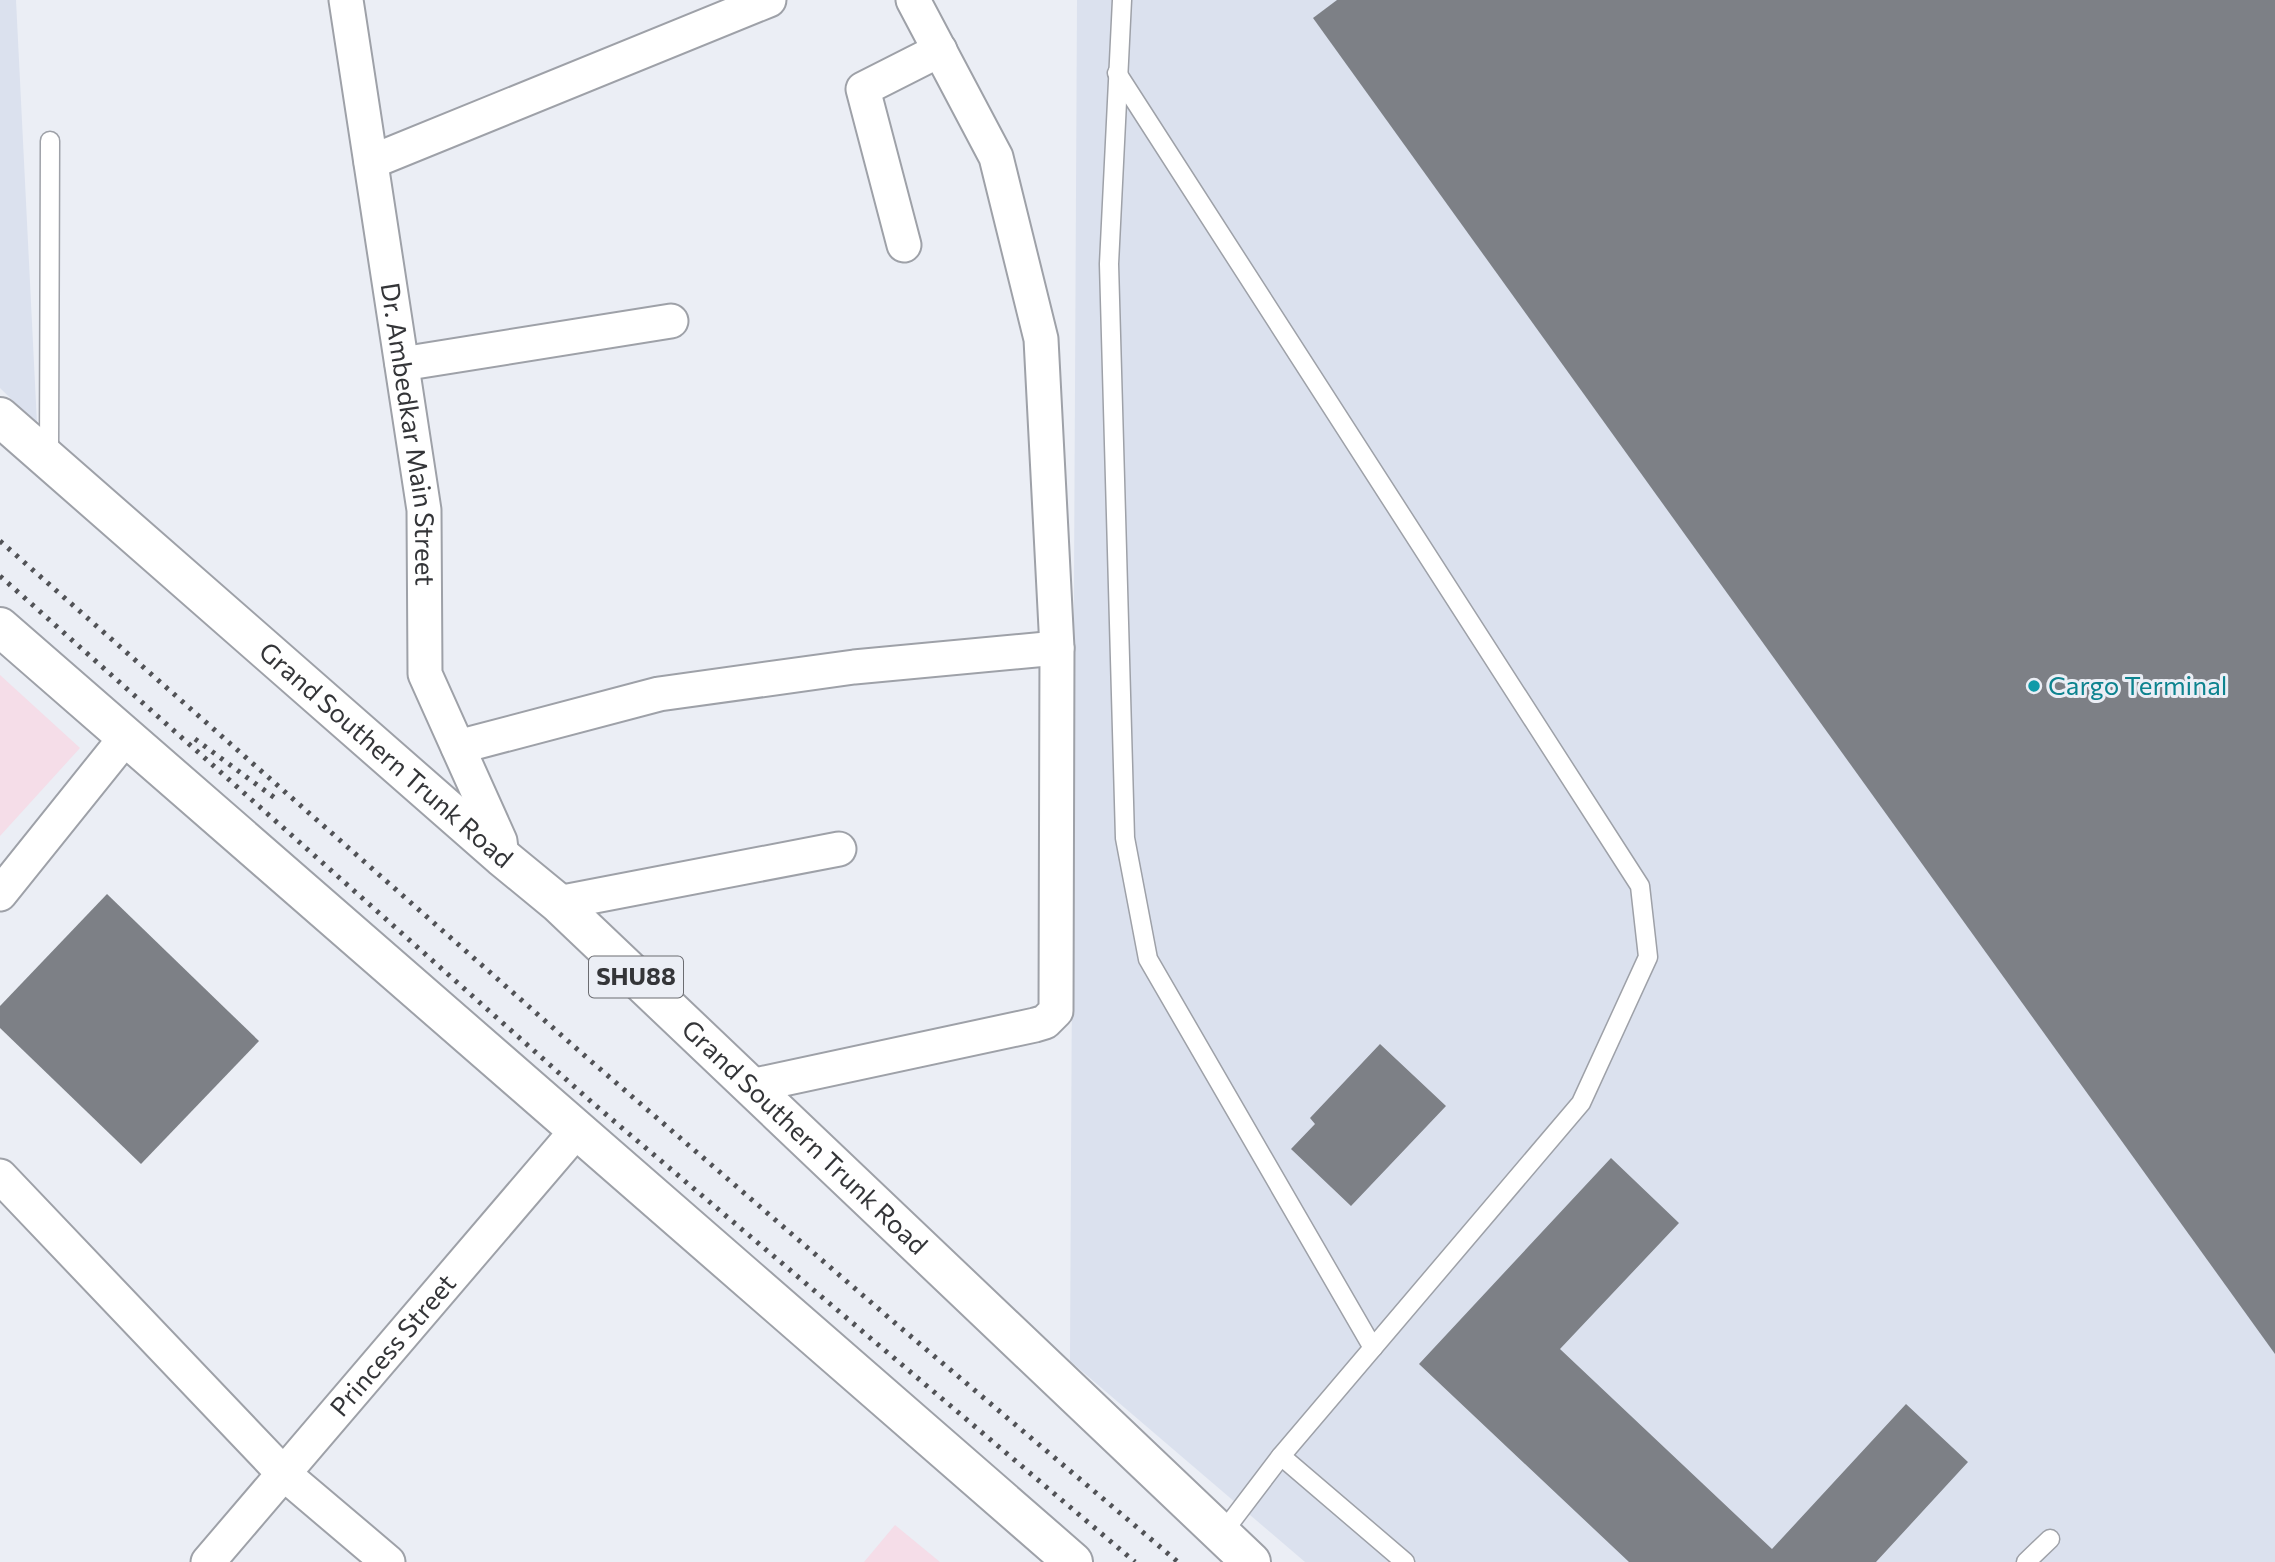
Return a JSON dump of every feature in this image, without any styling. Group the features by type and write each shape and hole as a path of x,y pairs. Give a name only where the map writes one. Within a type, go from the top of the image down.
{"main road":[{"name":"Grand Southern Trunk Road","path":"0,416 502,857 558,903 1251,1562"},
{"path":"0,627 1073,1562"}],"street":[{"name":"Dr. Ambedkar Main Street","path":"346,0 424,510 425,674 500,841 502,857"},
{"path":"371,162 769,0"},
{"path":"751,1086 1035,1025 1045,1022 1056,1011 1057,648 1041,339 996,157 913,0"},
{"path":"904,244 863,89 940,50"},
{"path":"402,364 671,321"},
{"path":"458,747 659,694 854,667 1057,648"},
{"path":"0,894 126,737"},
{"path":"558,903 839,849"},
{"name":"Princess Street","path":"208,1562 578,1129"},
{"path":"0,1176 283,1473 388,1562"}],"lane":[{"path":"1122,0 1109,264 1125,838 1147,959 1373,1348"},
{"path":"1117,73 1640,886 1648,957 1581,1103 1281,1456 1222,1535"},
{"path":"50,141 50,461"},
{"path":"1281,1456 1405,1562"},
{"path":"2026,1562 2050,1539"}],"shaded area":[{"path":"0,0 16,0 37,424 0,388"},
{"path":"1077,0 2275,0 2275,1562 1305,1562 1070,1361"},
{"path":"0,675 80,748 0,836"},
{"path":"895,1525 940,1562 864,1562"}],"building":[{"name":"Cargo Terminal","path":"1337,0 2275,0 2275,1354 1313,18"},
{"path":"107,894 259,1041 141,1164 0,1028 0,1006"},
{"path":"1380,1044 1446,1106 1351,1206 1291,1149 1315,1124 1310,1118"},
{"path":"1611,1158 1679,1223 1560,1349 1772,1549 1906,1404 1968,1462 1876,1562 1629,1562 1419,1364"}],"railway":[{"path":"0,541 585,1056 1178,1562"},
{"path":"0,576 595,1105 1135,1562"},
{"path":"195,739 279,801"}],"place":[{"name":"Cargo Terminal","path":"2034,686"}]}
